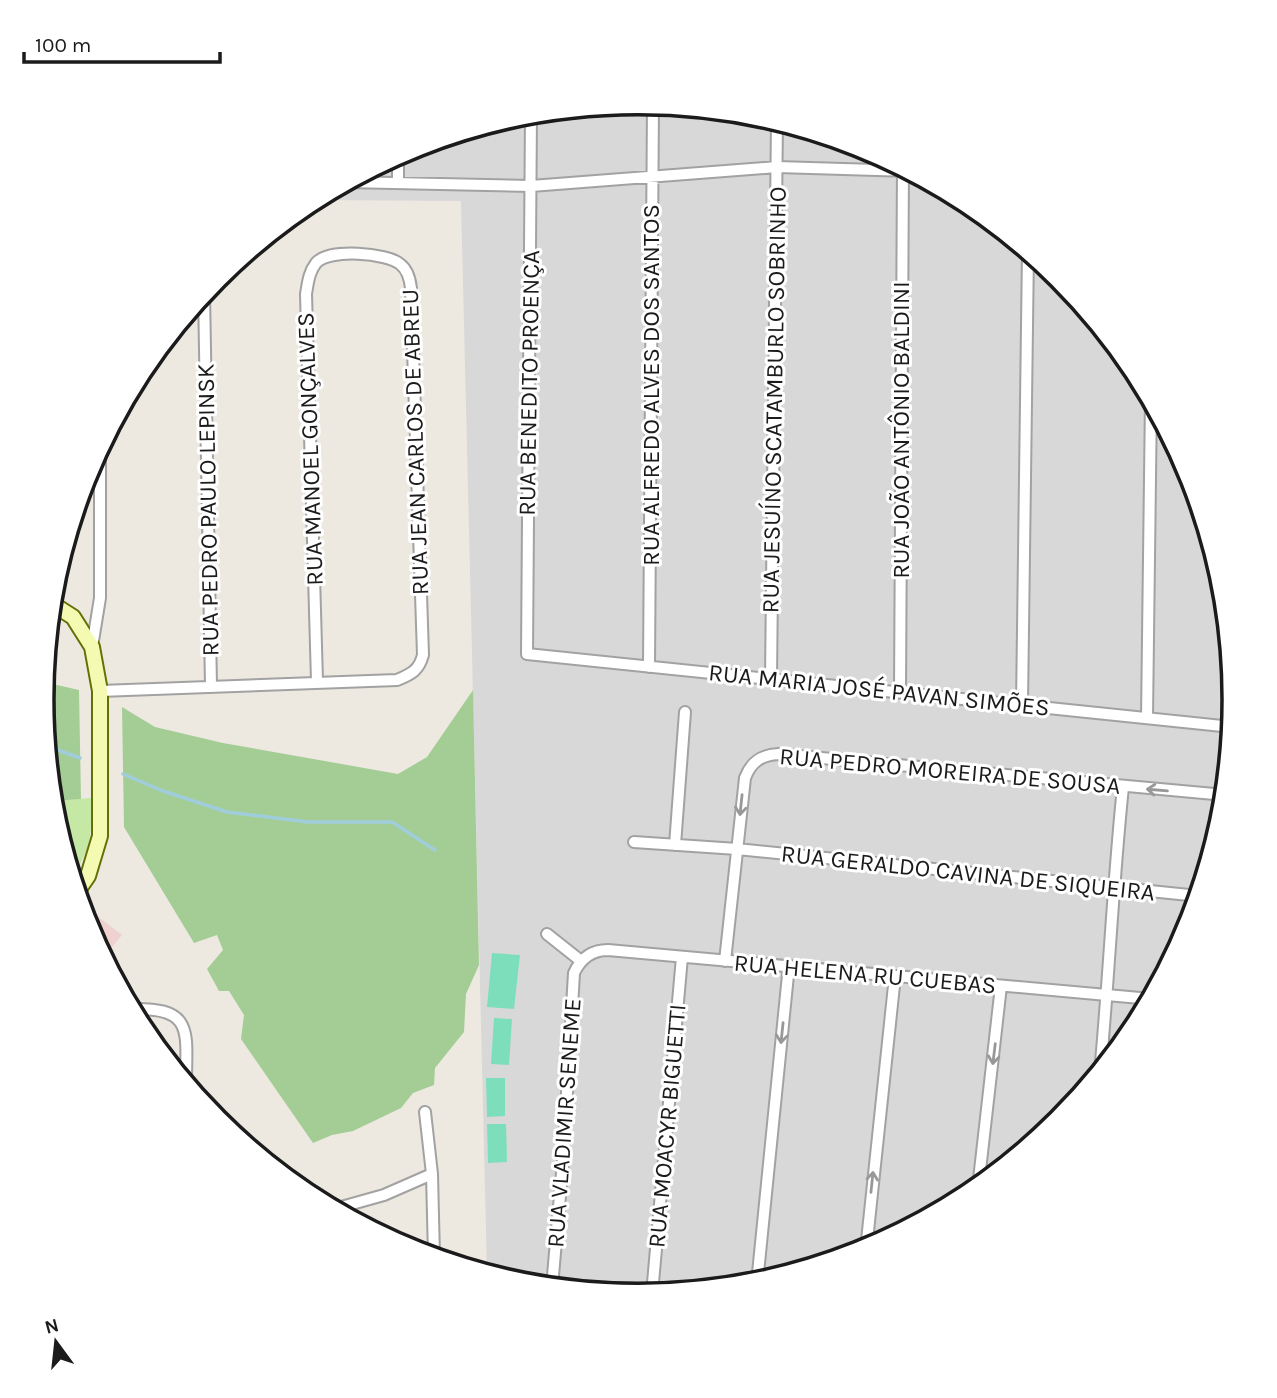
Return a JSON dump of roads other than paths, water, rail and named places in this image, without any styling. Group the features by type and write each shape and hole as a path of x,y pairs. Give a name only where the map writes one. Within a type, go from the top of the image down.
{"main road":[{"path":"61,609 73,617 92,646 100,691 100,836 84,882"}],"street":[{"name":"RUA ALFREDO ALVES DOS SANTOS","path":"649,667 653,115"},
{"name":"RUA BENEDITO PROENÇA","path":"527,654 531,125"},
{"name":"RUA JESUÍNO SCATAMBURLO SOBRINHO","path":"771,679 777,132"},
{"path":"398,167 398,183"},
{"path":"366,182 531,186 777,167 885,170"},
{"name":"RUA JOÃO ANTÔNIO BALDINI","path":"900,692 905,179"},
{"name":"RUA MANOEL GONÇALVES","path":"317,681 306,293 309,275 318,260 332,254 358,254"},
{"name":"RUA JEAN CARLOS DE ABREU","path":"317,681 397,680 411,675 419,668 423,654 411,288 404,266 392,258 358,254"},
{"path":"1022,705 1028,264"},
{"name":"RUA PEDRO PAULO LEPINSK","path":"204,308 211,686"},
{"path":"1147,718 1151,420"},
{"path":"92,646 100,598 100,473"},
{"name":"RUA MARIA JOSÉ PAVAN SIMÕES","path":"527,654 1222,726"},
{"path":"100,691 317,681"},
{"path":"675,845 685,712"},
{"name":"RUA PEDRO MOREIRA DE SOUSA","path":"725,961 746,773 757,760 772,754 1215,794"},
{"path":"1102,1056 1112,888 1123,787"},
{"name":"RUA GERALDO CAVINA DE SIQUEIRA","path":"634,842 737,849 1189,896"},
{"path":"547,934 581,961"},
{"name":"RUA HELENA RU CUEBAS","path":"581,961 592,953 603,950 1140,997"},
{"name":"RUA MOACYR BIGUETTI","path":"653,1283 682,957"},
{"name":"RUA VLADIMIR SENEME","path":"553,1276 574,973 581,961"},
{"path":"758,1271 789,965"},
{"path":"867,1237 895,976"},
{"path":"980,1173 1002,986"},
{"path":"145,1010 173,1014 182,1022 186,1068"},
{"path":"425,1112 432,1174 434,1246"},
{"path":"347,1205 384,1195 432,1174"}],"waterway":[{"path":"57,750 80,758"},
{"path":"123,774 163,791 227,812 308,822 392,822 435,850"}]}
